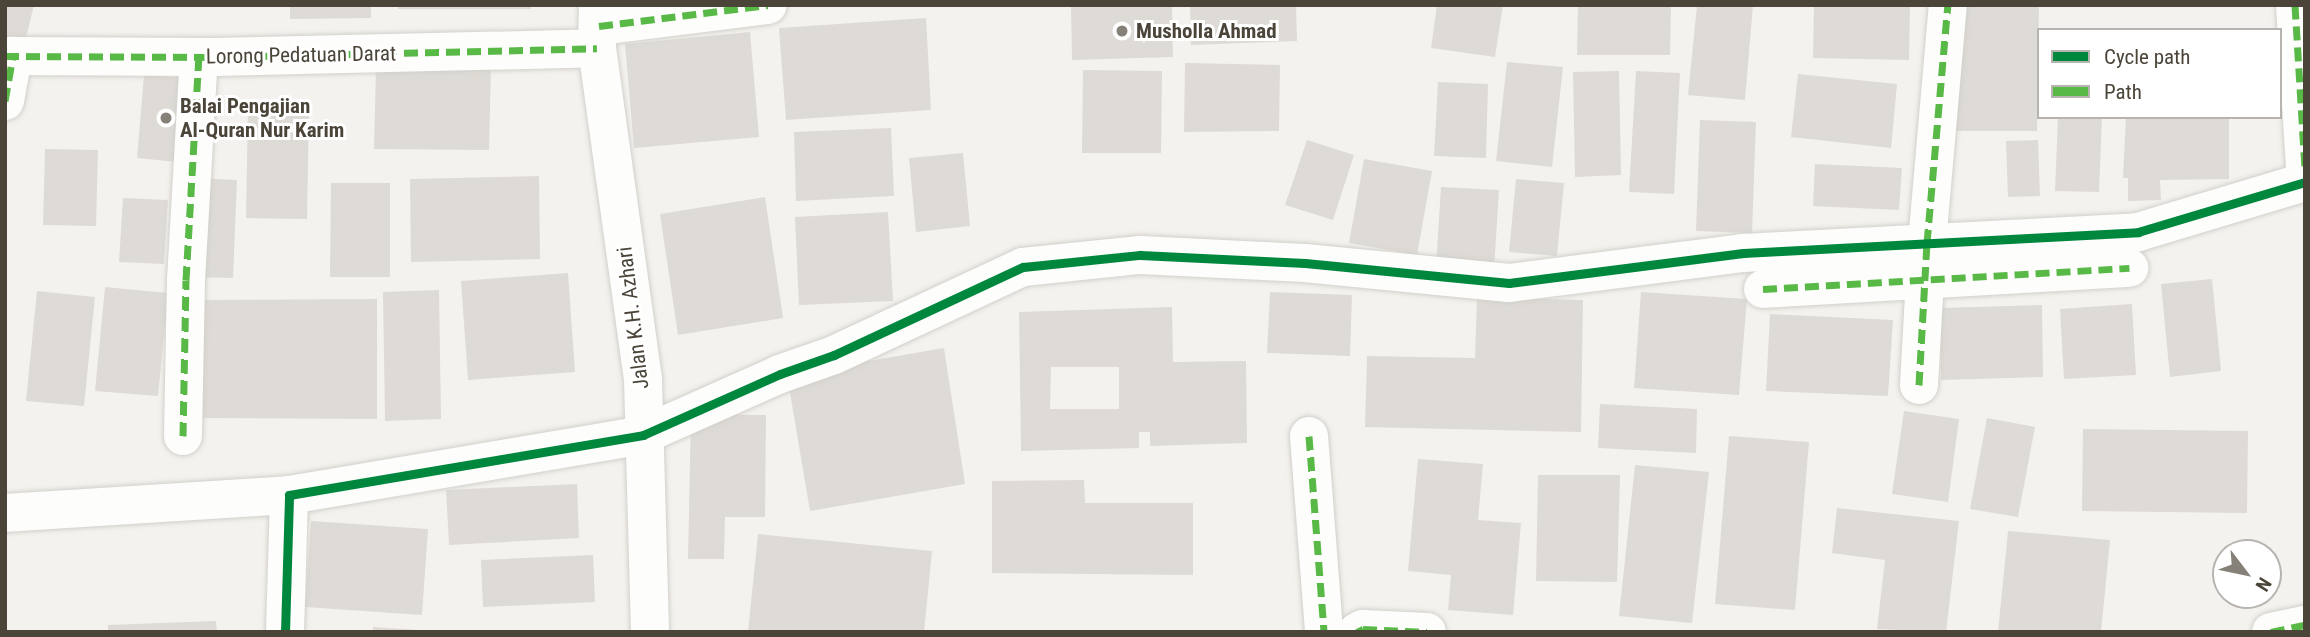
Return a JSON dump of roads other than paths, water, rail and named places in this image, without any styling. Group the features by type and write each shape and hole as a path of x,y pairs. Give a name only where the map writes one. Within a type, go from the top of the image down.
{"street":[{"name":"Lorong Pedatuan Darat","path":"9,56 198,57 598,26 768,5"},
{"path":"1919,385 1927,243 1948,5"},
{"path":"2295,5 2305,170"},
{"name":"Jalan K.H. Azhari","path":"598,26 643,380 650,632"},
{"path":"5,101 9,56"},
{"path":"183,436 186,280 198,57"},
{"path":"5,513 289,495 643,435 780,374 834,355 1023,267 1140,255 1305,263 1509,283 1743,253 2138,232 2305,181"},
{"path":"1763,289 2129,268"},
{"path":"1309,436 1324,632"},
{"path":"285,632 289,495"},
{"path":"2271,632 2305,625"},
{"path":"1357,632 1363,629 1427,632"}],"place":[{"name":"Musholla Ahmad","path":"1122,31"},
{"name":"Balai Pengajian Al-Quran Nur Karim","path":"166,118"}]}
